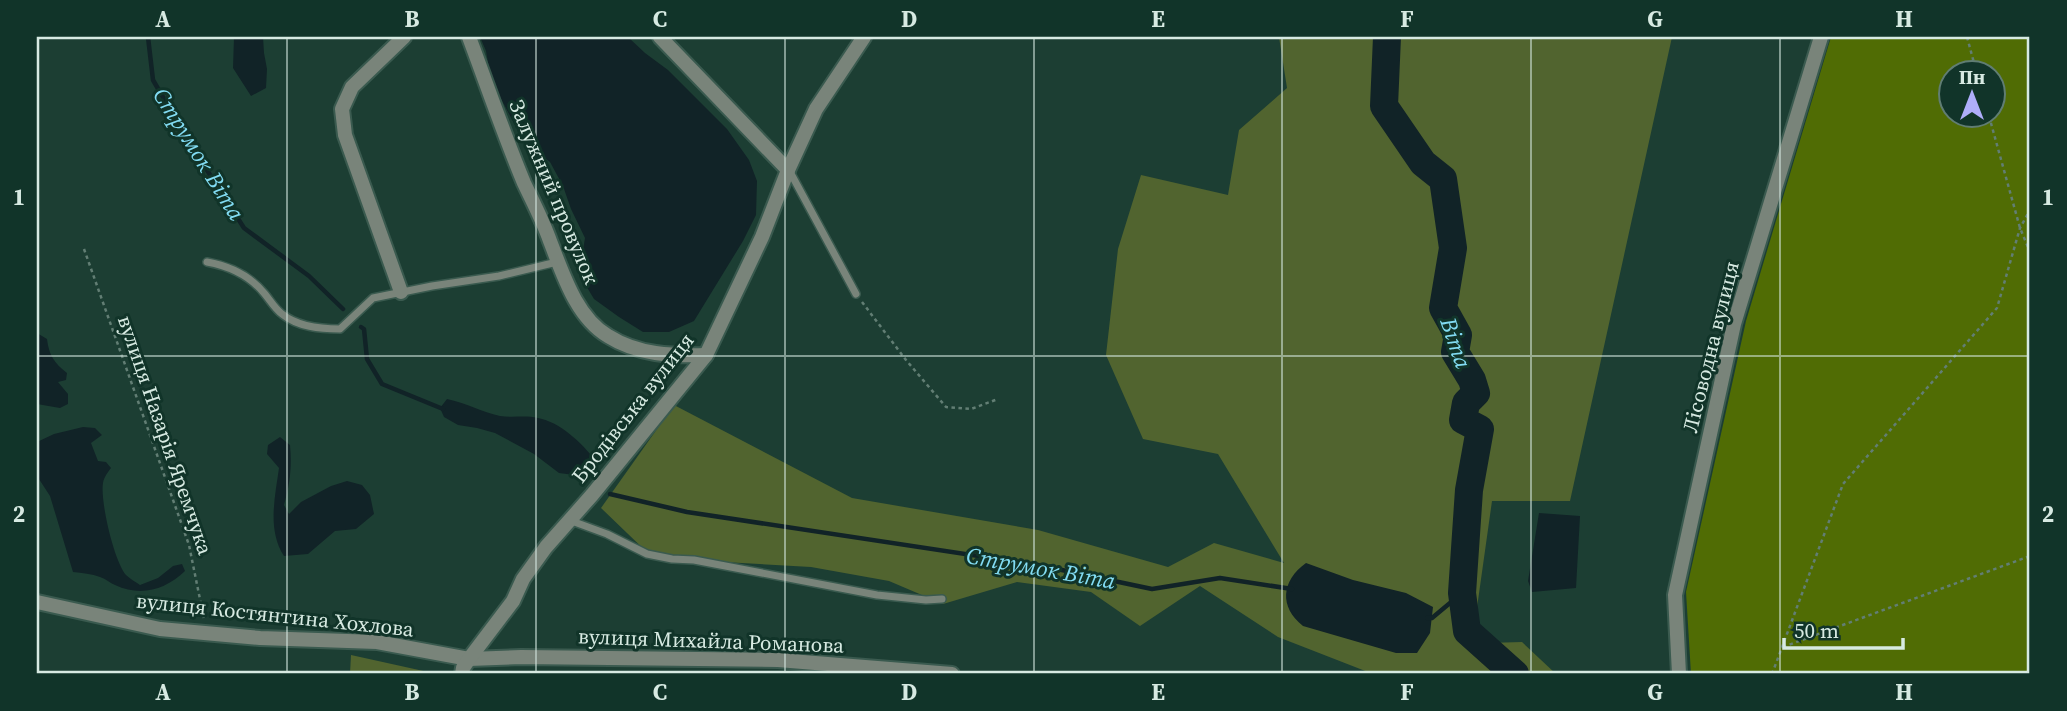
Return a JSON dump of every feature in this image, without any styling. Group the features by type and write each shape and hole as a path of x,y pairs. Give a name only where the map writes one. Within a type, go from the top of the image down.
{"street":[{"path":"401,292 345,135 342,109 352,87 404,37"},
{"name":"Залужний провулок","path":"469,37 557,262 582,312 606,335 639,351 676,356 706,355"},
{"path":"660,37 788,170"},
{"name":"Бродівська вулиця","path":"462,674 463,668 500,620 523,579 546,547 706,355 762,237 788,170 817,109 864,37"},
{"name":"Лісоводна вулиця","path":"1679,674 1675,595 1734,324 1821,37"},
{"name":"вулиця Костянтина Хохлова","path":"37,602 160,629 260,638 377,642 469,659"},
{"name":"вулиця Михайла Романова","path":"469,659 521,657 778,660 953,674"}],"lane":[{"path":"788,170 856,294"},
{"path":"207,262 245,276 261,289 281,314 320,329 340,329 373,298 557,262"},
{"path":"569,520 607,534 647,554 694,560 877,595 942,600"}],"path":[{"path":"1967,37 1973,60"},
{"path":"1993,130 2020,228 2030,252"},
{"path":"1772,673 1843,484 1997,308 2020,228 2030,211"},
{"name":"вулиця Назарія Яремчука","path":"85,249 188,545 207,633"},
{"path":"856,294 946,407 971,409 998,399"},
{"path":"1783,647 2030,556"}],"green space":[{"path":"1279,37 1672,37 1570,501 1492,501 1474,629 1487,643 1522,642 1556,674 1373,674 1278,637 1200,586 1140,626 1091,592 1017,582 943,604 889,581 811,567 653,558 601,508 674,405 852,498 1038,530 1168,567 1214,543 1284,563 1218,454 1143,439 1106,355 1118,249 1141,175 1228,195 1239,130 1287,88"},
{"path":"1831,37 2030,37 2030,674 1691,674 1686,592 1746,321"},
{"path":"351,655 437,674 350,674"}],"shaded area":[{"path":"234,37 263,37 267,69 266,88 251,96 233,68"},
{"path":"480,37 628,37 668,70 727,129 749,160 757,181 756,215 694,321 669,332 643,332 594,299 579,274 585,238 563,186 550,162 531,147 516,127 491,80 486,51"},
{"path":"37,333 47,339 53,358 67,373 66,380 58,382 68,394 68,404 60,408 37,404"},
{"path":"447,399 500,416 546,420 570,434 595,460 582,476 559,473 534,454 495,433 458,425 444,417 440,408"},
{"path":"83,427 95,428 102,435 91,443 98,461 106,462 111,468 103,483 104,503 121,568 140,585 158,578 173,566 182,564 185,571 169,583 152,590 134,591 97,576 73,572 50,496 37,476 37,442 54,434"},
{"path":"280,437 290,445 290,475 284,505 289,514 301,502 347,481 362,485 370,495 374,514 356,529 335,531 308,554 284,556 275,535 274,524 279,468 267,454 268,445"},
{"path":"1539,513 1580,516 1576,588 1532,592 1528,581"},
{"path":"1306,563 1353,580 1406,593 1433,607 1430,633 1417,653 1396,653 1303,626 1290,611 1286,594 1292,578"}],"waterway":[{"name":"Струмок Віта","path":"148,37 153,80 244,228 309,276 343,309"},
{"name":"Віта","path":"1387,37 1384,106 1423,163 1443,179 1453,248 1443,308 1458,335 1455,352 1472,380 1476,393 1466,403 1463,420 1480,429 1469,490 1462,593 1467,631 1515,674"},
{"name":"Струмок Віта","path":"361,327 364,329 367,359 382,384 443,409"},
{"name":"Струмок Віта","path":"610,494 687,512 1038,565 1152,589 1220,578 1292,589"},
{"name":"Струмок Віта","path":"1427,618 1432,618 1462,593"}]}
